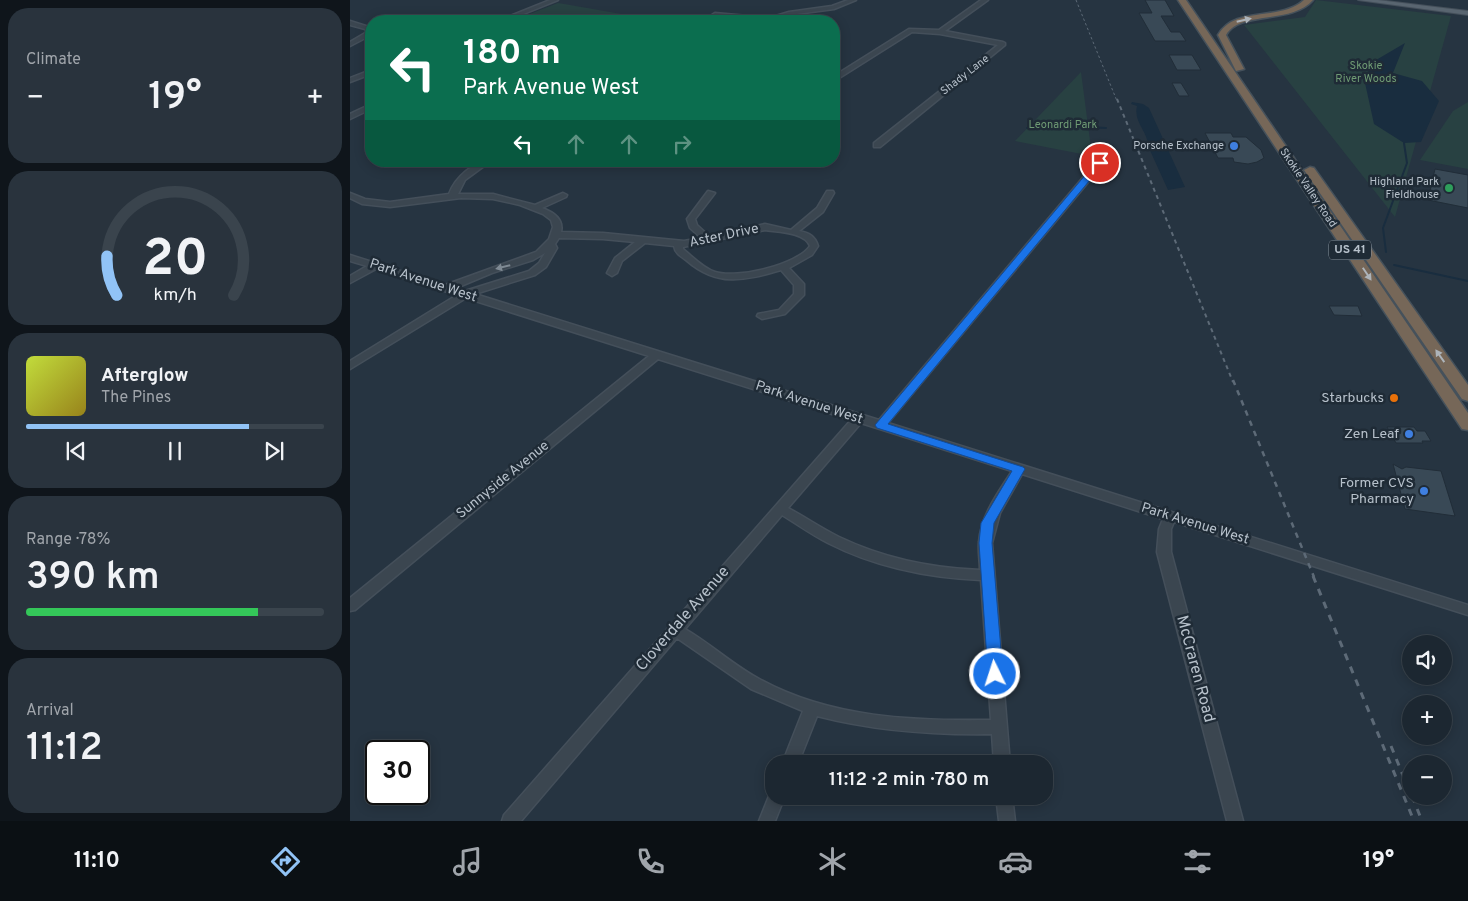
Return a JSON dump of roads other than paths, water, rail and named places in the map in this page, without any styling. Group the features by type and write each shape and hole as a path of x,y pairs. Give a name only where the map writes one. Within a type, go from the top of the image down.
{"highway":[{"name":"Skokie Valley Road","path":"1182,0 1468,425"},
{"name":"Skokie Valley Road","path":"1191,0 1468,396"},
{"path":"1239,69 1222,34 1228,26 1246,19 1298,10 1309,0"}],"main road":[{"path":"1361,0 1468,13"}],"street":[{"path":"541,0 553,1"},
{"path":"786,15 798,11 836,7 853,0"},
{"path":"840,75 908,31 916,29 940,32 985,0"},
{"path":"517,15 553,1"},
{"path":"350,24 365,28"},
{"name":"Shady Lane","path":"877,145 1003,45 999,42 940,32"},
{"path":"350,44 365,36"},
{"path":"350,80 365,74"},
{"path":"350,117 365,109"},
{"path":"881,425 1105,157"},
{"path":"454,196 457,183 480,167"},
{"path":"708,240 693,226 691,219 694,212 708,202 711,193"},
{"path":"794,231 820,210 830,194"},
{"path":"350,195 365,202 386,204 454,196 492,196 535,208 545,212 556,221 556,235 551,245 534,256 477,276 459,285 442,287"},
{"path":"535,208 563,195"},
{"name":"Aster Drive","path":"556,235 603,236 678,244 708,240 765,227 794,231 809,238 814,244 813,250 804,258 782,266 737,277 719,276 706,271 679,250 678,244"},
{"path":"612,273 618,260 642,241"},
{"path":"350,366 464,294 532,273 543,265 548,258 553,248 551,245"},
{"path":"534,256 548,258"},
{"name":"Park Avenue West","path":"350,258 1468,610"},
{"path":"350,280 376,266"},
{"path":"762,316 782,312 799,295 799,284 782,266"},
{"path":"464,294 477,276"},
{"name":"Sunnyside Avenue","path":"350,606 656,354"},
{"name":"Cloverdale Avenue","path":"510,821 858,419"},
{"path":"1001,755 985,543 987,523 1019,469"},
{"path":"779,508 832,539 870,554 932,570 988,575"},
{"name":"McCraren Road","path":"1170,516 1165,529 1164,552 1235,821"},
{"path":"674,630 689,638 744,678 787,700 812,709 891,726 938,729 999,727"},
{"path":"794,755 812,709"},
{"path":"767,821 773,805"},
{"path":"1005,805 1007,821"}],"water":[{"path":"1405,43 1393,73 1422,81 1439,101 1421,142 1404,143 1374,124 1365,83 1371,63"},
{"path":"1132,102 1143,104 1149,108 1185,187 1168,190 1137,117 1137,106 1131,104"}],"waterway":[{"path":"522,15 550,4"},
{"path":"1027,128 1042,125 1106,128"},
{"path":"1386,252 1383,228 1407,163 1404,143"},
{"path":"1394,265 1468,281"}],"railway":[{"path":"1076,0 1117,101"},
{"path":"1117,99 1233,382"},
{"path":"1233,380 1314,577"},
{"path":"1313,576 1414,821"},
{"path":"1391,746 1402,773"},
{"path":"1416,805 1422,821"}],"place":[{"name":"Porsche Exchange","path":"1234,146"},
{"name":"Highland Park Fieldhouse","path":"1449,188"},
{"name":"Starbucks","path":"1394,398"},
{"name":"Zen Leaf","path":"1409,434"},
{"name":"Former CVS Pharmacy","path":"1424,491"}],"park label":[{"name":"Skokie River Woods","path":"1366,72"},
{"name":"Leonardi Park","path":"1063,125"}]}
